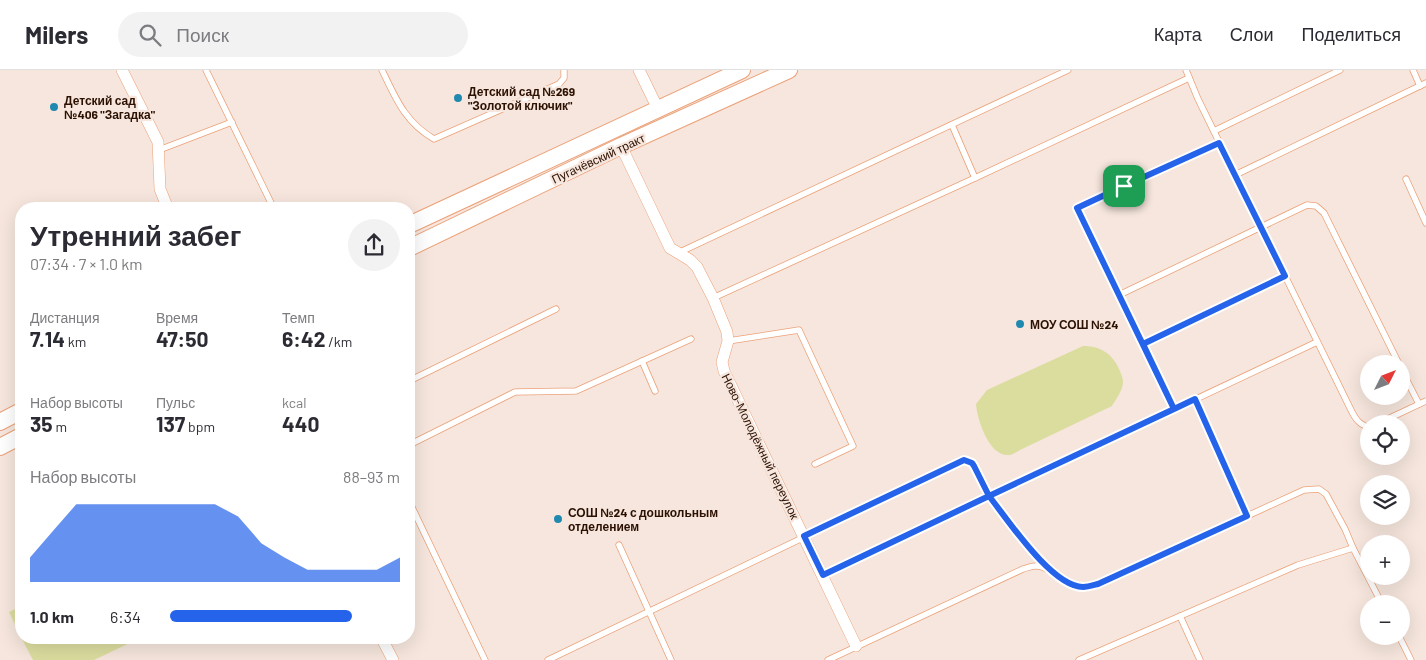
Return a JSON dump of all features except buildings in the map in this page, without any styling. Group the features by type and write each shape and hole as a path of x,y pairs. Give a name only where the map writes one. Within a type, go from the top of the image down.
{"main road":[{"name":"Пугачёвский тракт","path":"415,222 742,70"},
{"name":"Пугачёвский тракт","path":"415,245 621,146 789,70"},
{"path":"0,422 15,414"},
{"path":"0,448 15,439"}],"street":[{"path":"122,70 158,142 160,188 165,202"},
{"path":"639,70 658,109"},
{"name":"Ново-Молодёжный переулок","path":"621,146 670,248 690,260 697,267 713,298 727,332 728,341 722,362 724,371 856,646"},
{"path":"385,644 393,660"}],"lane":[{"path":"206,70 271,202"},
{"path":"382,70 396,102 408,118 421,131 434,139 559,84 564,78 564,70"},
{"path":"678,253 1068,70"},
{"path":"1186,70 1219,143 1317,342 1356,419 1360,422"},
{"path":"1214,131 1340,70"},
{"path":"1235,175 1423,85 1413,70"},
{"path":"713,298 1189,78"},
{"path":"158,150 232,122"},
{"path":"952,125 975,178"},
{"path":"1174,409 1077,208 1219,143"},
{"path":"1406,179 1426,222"},
{"path":"1119,295 1307,205 1316,206 1324,213 1395,355"},
{"path":"1143,344 1285,276"},
{"path":"415,378 556,309"},
{"path":"728,341 799,330 852,446 815,464"},
{"path":"415,442 516,392 576,391 691,339"},
{"path":"823,575 1317,342"},
{"path":"642,361 655,391"},
{"path":"1410,386 1419,404"},
{"path":"1195,399 1247,516"},
{"path":"1396,415 1426,401"},
{"path":"548,660 964,460 972,463 989,496 1046,568 1070,584 1083,587 1098,584 1304,490 1318,489 1326,494 1377,595"},
{"path":"415,514 485,660"},
{"path":"618,544 671,660"},
{"path":"1079,660 1298,565 1353,548"},
{"path":"828,660 1023,569 1036,566 1046,568"},
{"path":"1180,616 1200,660"},
{"path":"1404,645 1411,660"}],"green space":[{"path":"1083,346 1101,349 1117,365 1123,385 1112,406 1012,454 1002,454 996,450 985,436 977,411 976,404 987,390"},
{"path":"15,609 15,624 9,612"},
{"path":"25,644 128,644 94,660 33,660"}],"place":[{"name":"Детский сад №269 \"Золотой ключик\"","path":"458,98"},
{"name":"Детский сад №406 \"Загадка\"","path":"54,107"},
{"name":"МОУ СОШ №24","path":"1020,324"},
{"name":"СОШ №24 с дошкольным отделением","path":"558,519"}],"route":[{"path":"1124,186 1077,208 1174,409 989,496 972,463 964,460 804,536 823,575 989,496 1046,568 1070,584 1083,587 1098,584 1247,516 1195,399 1174,409 1143,344 1285,276 1219,143 1124,186"}]}
